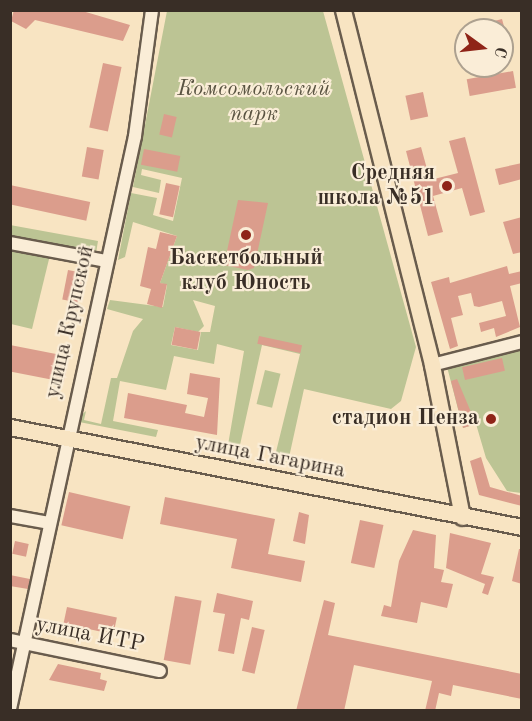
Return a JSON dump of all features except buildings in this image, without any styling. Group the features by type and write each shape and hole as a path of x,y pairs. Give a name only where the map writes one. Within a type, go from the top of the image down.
{"main road":[{"path":"343,10 432,365 462,517"},
{"name":"улица Гагарина","path":"10,426 462,517 522,527"}],"street":[{"name":"улица Крупской","path":"10,709 65,437 143,94 152,10"},
{"path":"10,243 106,261"},
{"path":"432,365 522,342"},
{"path":"10,516 48,523"},
{"name":"улица ИТР","path":"10,640 160,671"}],"green space":[{"name":"Комсомольский парк","path":"167,11 323,11 416,347 401,401 391,409 304,389 288,462 274,460 300,354 262,345 240,445 234,452 219,449 228,445 244,351 217,344 214,364 174,356 166,390 120,381 113,421 158,430 156,437 74,421 86,411 84,420 101,424 111,378 117,378 133,331 143,319 107,309 110,300 163,307 167,285 160,283 177,236 133,222 125,257 118,260 131,193 157,198 153,215 173,221 182,178 142,169 141,175 161,180 159,193 133,187","holes":["193,300 215,306 210,332 201,332 198,350 171,345 175,327 198,332 204,326"]},
{"path":"10,225 98,241 96,253 11,236"},
{"path":"11,247 50,255 32,329 11,324"},
{"name":"стадион Пенза","path":"521,345 521,493 507,491 486,458 476,424 463,428 446,363"},
{"path":"265,370 281,374 272,408 257,404"}],"place":[{"name":"Средняя школа №51","path":"447,186"},
{"name":"Баскетбольный клуб Юность","path":"246,235"},
{"name":"стадион Пенза","path":"491,419"}]}
